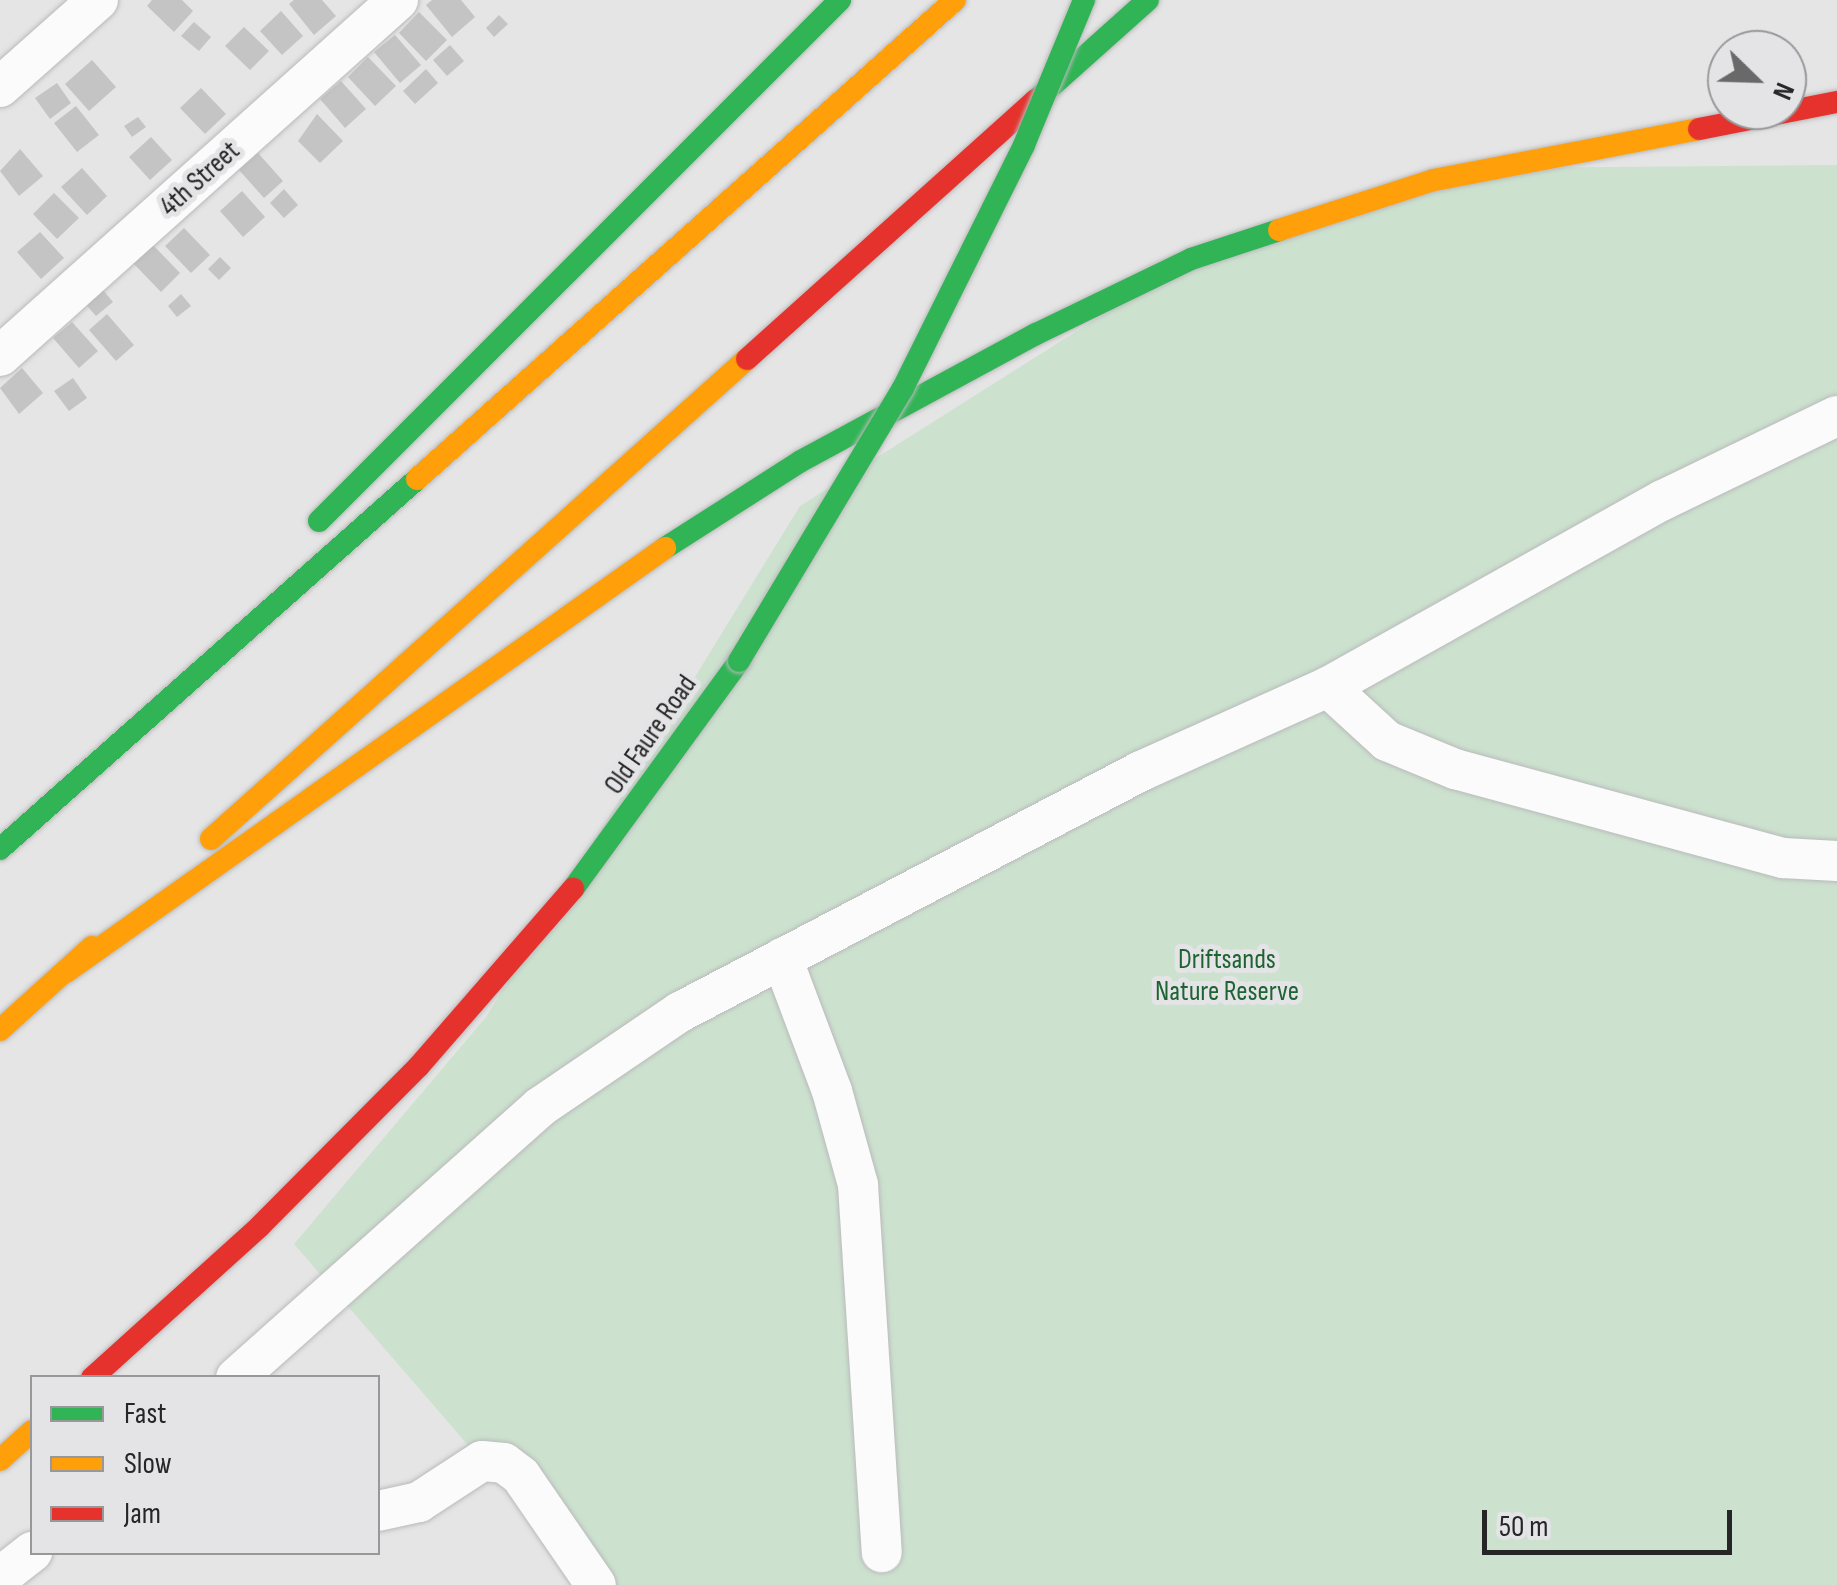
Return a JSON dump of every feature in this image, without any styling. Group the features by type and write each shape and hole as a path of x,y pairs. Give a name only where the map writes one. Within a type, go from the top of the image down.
{"main road":[{"path":"226,642 301,544 372,462 840,0"},
{"path":"0,849 226,642 955,0"},
{"name":"Old Faure Road","path":"95,1375 260,1226 430,1054 616,836 739,661 903,388 1024,145 1084,0"},
{"path":"0,1030 1148,0"},
{"path":"66,972 636,567 801,461 1036,334 1191,259 1335,209 1510,163 1661,138 1837,102"},
{"path":"1661,138 1793,136"},
{"path":"0,1460 30,1433"}],"street":[{"path":"0,87 98,0"},
{"name":"4th Street","path":"0,356 398,0"},
{"path":"257,1370 540,1107 680,1012 1141,771 1328,687 1664,500 1837,416"},
{"path":"1328,687 1387,741 1455,769 1783,858 1837,861"},
{"path":"782,958 832,1091 858,1184 882,1552"},
{"path":"380,1510 419,1502 482,1461 504,1463 521,1476 596,1585"},
{"path":"0,1577 30,1554"}],"green space":[{"name":"Driftsands Nature Reserve","path":"1837,165 1837,1585 589,1585 294,1244 486,1017 800,506 1161,278 1495,168"}],"building":[{"path":"152,0 182,0 193,11 174,32 147,6"},
{"path":"294,0 322,0 336,16 314,35 289,4"},
{"path":"432,0 461,0 475,17 452,37 426,5"},
{"path":"281,11 303,36 282,55 260,31"},
{"path":"419,12 447,40 426,61 399,33"},
{"path":"499,15 508,24 494,37 486,28"},
{"path":"194,22 211,37 199,51 181,36"},
{"path":"244,27 269,51 250,70 225,46"},
{"path":"395,35 421,65 400,83 374,52"},
{"path":"450,45 464,61 447,76 433,60"},
{"path":"368,57 396,86 375,106 348,77"},
{"path":"92,60 116,87 89,111 65,84"},
{"path":"426,69 438,83 415,104 403,91"},
{"path":"341,81 366,109 345,128 320,99"},
{"path":"57,83 71,103 50,119 35,98"},
{"path":"201,88 226,114 205,134 180,108"},
{"path":"76,106 99,135 77,152 54,123"},
{"path":"317,114 343,141 320,163 298,141"},
{"path":"138,117 146,127 132,137 124,126"},
{"path":"151,137 172,160 150,180 129,157"},
{"path":"20,149 43,176 19,196 0,171"},
{"path":"258,153 283,181 264,198 239,170"},
{"path":"82,168 107,196 87,215 61,187"},
{"path":"284,189 298,205 284,218 270,203"},
{"path":"242,191 265,217 243,237 220,211"},
{"path":"54,193 79,218 57,239 33,214"},
{"path":"184,228 210,255 191,273 165,246"},
{"path":"40,232 64,258 41,279 17,252"},
{"path":"152,244 180,273 161,292 133,263"},
{"path":"220,257 231,268 219,280 208,269"},
{"path":"98,284 113,302 96,316 81,299"},
{"path":"181,294 191,306 177,317 168,306"},
{"path":"107,314 134,345 116,361 89,330"},
{"path":"72,322 98,351 79,368 53,338"},
{"path":"22,368 43,393 19,414 0,388"},
{"path":"73,378 87,398 69,411 54,391"}],"traffic: fast":[{"path":"319,521 840,0"},
{"path":"739,661 903,388 1024,145 1084,0"},
{"path":"1036,100 1148,0"},
{"path":"665,548 801,461 1036,334 1191,259 1279,230"},
{"path":"0,849 417,479"},
{"path":"573,889 739,661"}],"traffic: slow":[{"path":"417,479 955,0"},
{"path":"1279,230 1434,180 1699,129"},
{"path":"211,839 747,359"},
{"path":"66,972 665,548"},
{"path":"0,1030 92,947"},
{"path":"0,1460 30,1433"}],"traffic: jam":[{"path":"747,359 1036,100"},
{"path":"1699,129 1837,102"},
{"path":"95,1375 260,1226 419,1066 573,889"}]}
